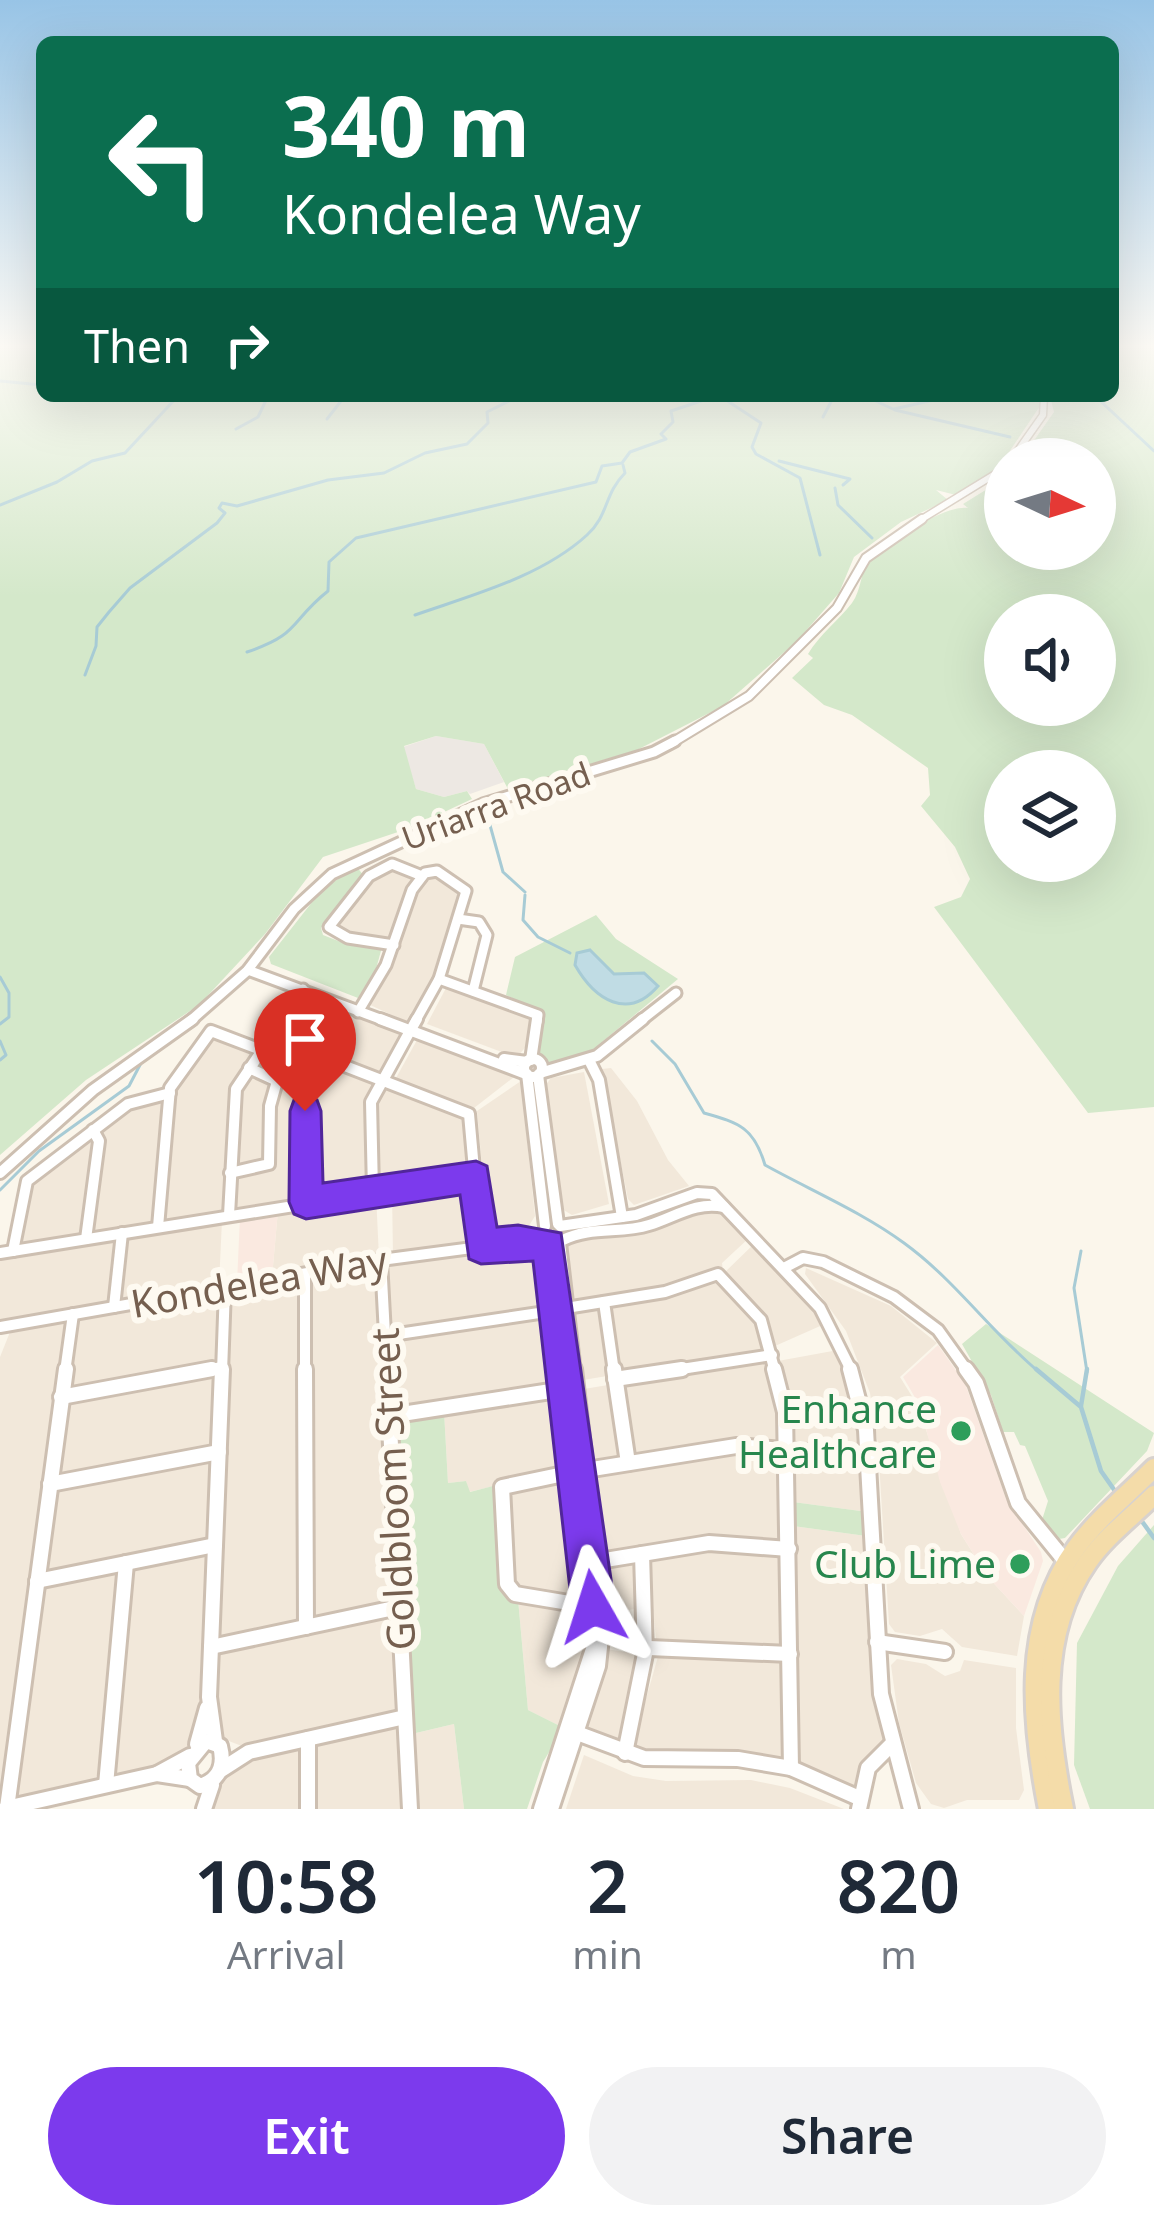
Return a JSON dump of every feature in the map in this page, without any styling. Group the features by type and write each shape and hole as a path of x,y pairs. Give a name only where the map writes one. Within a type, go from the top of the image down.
{"main road":[{"path":"1048,1809 1034,1719 1046,1614 1073,1569 1151,1471"},
{"path":"1091,1545 1154,1495"},
{"path":"1064,1809 1050,1692 1073,1569"}],"street":[{"name":"Uriarra Road","path":"0,1173 81,1100 208,1009 250,968 303,899 352,862 500,798 654,752 719,718 749,696 837,608 866,558 909,524 984,485"},
{"path":"373,1191 369,1112 382,1080 440,979 466,888 437,871 422,877 388,865 364,880 328,927 348,938 394,945"},
{"path":"360,1010 422,877"},
{"path":"458,920 479,922 487,935 472,991"},
{"path":"250,968 534,1068 560,1068 589,1060 676,994"},
{"path":"440,979 538,1015 534,1068 602,1642 551,1809"},
{"path":"229,1215 234,1094 303,989"},
{"path":"158,1227 170,1093 178,1072 210,1032 261,1049"},
{"path":"270,1037 470,1114 481,1247"},
{"path":"306,1202 306,1101 328,1059"},
{"path":"589,1060 599,1080 622,1217"},
{"path":"230,1173 269,1164 270,1106 277,1081 248,1068"},
{"path":"170,1093 133,1101 27,1180 7,1252 476,1177"},
{"path":"86,1239 99,1142 92,1130"},
{"path":"552,1235 704,1198 728,1210 820,1308 846,1354 862,1404 877,1642 891,1745 911,1806"},
{"path":"552,1235 640,1227 704,1198"},
{"path":"115,1307 122,1233"},
{"name":"Kondelea Way","path":"0,1329 381,1260 552,1235"},
{"path":"784,1268 802,1258 823,1262 895,1297 938,1330 976,1383 1018,1503 1073,1569"},
{"name":"Goldbloom Street","path":"381,1260 410,1809"},
{"path":"304,1274 306,1627"},
{"path":"385,1336 665,1292 718,1274 757,1314 772,1355 788,1447 791,1768"},
{"path":"202,1809 218,1775 209,1697 225,1288"},
{"path":"604,1303 628,1463"},
{"path":"73,1314 5,1808 157,1774 206,1741 249,1752"},
{"path":"615,1379 772,1355"},
{"path":"62,1397 222,1367"},
{"path":"389,1415 572,1388"},
{"path":"593,1607 515,1594 507,1584 500,1490 509,1483 736,1446 868,1457"},
{"path":"50,1484 219,1452"},
{"path":"594,1562 718,1542 789,1549"},
{"path":"37,1581 215,1545"},
{"path":"625,1753 641,1702 650,1648 642,1553"},
{"path":"541,1809 588,1672 594,1562"},
{"path":"106,1785 126,1563"},
{"path":"211,1647 399,1607"},
{"path":"877,1642 944,1652"},
{"path":"650,1648 744,1648 790,1654"},
{"path":"202,1809 193,1782 193,1752 209,1697"},
{"path":"157,1774 205,1786 249,1752 405,1717"},
{"path":"577,1733 625,1753 663,1760 738,1759 791,1768 859,1803 868,1768 891,1745"},
{"path":"308,1739 308,1809"}],"shaded area":[{"path":"436,736 484,744 504,782 444,797 416,789 403,747"},
{"path":"388,867 416,880 394,938 387,942 335,931 334,922 365,883"},
{"path":"432,873 464,889 440,972 412,1022 407,1022 368,1004 390,966 418,886"},
{"path":"446,988 530,1018 529,1043 518,1056 507,1054 427,1024"},
{"path":"307,995 398,1028 405,1035 381,1074 277,1034"},
{"path":"213,1035 255,1052 238,1080 226,1209 167,1223 163,1220 173,1093"},
{"path":"417,1040 514,1077 474,1108 396,1078"},
{"path":"272,1042 324,1062 310,1087 301,1200 236,1210 239,1090"},
{"path":"332,1064 376,1081 370,1186 316,1198 310,1194 309,1103"},
{"path":"611,1068 689,1186 634,1205 628,1199 602,1069"},
{"path":"584,1072 609,1204 572,1215 562,1209 545,1086 551,1078"},
{"path":"521,1081 535,1216 527,1229 488,1234 477,1111"},
{"path":"386,1085 467,1115 472,1172 379,1185 376,1100"},
{"path":"165,1098 156,1221 94,1234 102,1128 124,1110"},
{"path":"95,1139 81,1236 21,1246 30,1184"},
{"path":"472,1183 476,1244 393,1256 392,1192"},
{"path":"376,1194 379,1258 272,1277 278,1210"},
{"path":"716,1206 750,1237 722,1263 723,1272 680,1285 569,1303 564,1243"},
{"path":"278,1210 272,1277 237,1283 240,1217"},
{"path":"222,1220 219,1285 120,1299 128,1238"},
{"path":"118,1240 109,1303 0,1324 0,1257"},
{"path":"756,1242 827,1323 775,1346 759,1312 724,1273"},
{"path":"529,1244 547,1248 550,1308 390,1329 386,1272 392,1264"},
{"path":"806,1268 891,1306 937,1343 900,1377 918,1406 961,1534 988,1577 1024,1616 1017,1656 962,1647 942,1629 920,1636 895,1632 889,1624 878,1445 870,1393 846,1331 805,1274"},
{"path":"378,1269 393,1602 317,1620 311,1612 309,1285 317,1276"},
{"path":"714,1278 757,1317 767,1352 620,1372 611,1305"},
{"path":"297,1280 301,1622 222,1640 218,1636 218,1594 229,1304 241,1290"},
{"path":"207,1296 220,1301 220,1339 213,1366 75,1392 67,1387 75,1328 82,1319"},
{"path":"599,1307 613,1375 577,1381 570,1317 574,1311"},
{"path":"554,1317 561,1384 402,1411 394,1407 390,1347 394,1339"},
{"path":"67,1325 0,1799 0,1357 10,1332"},
{"path":"938,1345 965,1383 1006,1499 1041,1552 1043,1561 1024,1616 988,1577 961,1534 940,1482 920,1406 903,1377"},
{"path":"838,1350 857,1397 862,1451 801,1446 792,1438 778,1361"},
{"path":"764,1360 772,1364 783,1442 635,1459 630,1452 625,1382"},
{"path":"212,1374 217,1377 214,1444 209,1450 63,1479 56,1474 70,1401"},
{"path":"614,1384 625,1458 591,1464 578,1390"},
{"path":"562,1394 571,1468 469,1492 466,1481 448,1483 444,1411"},
{"path":"779,1450 785,1543 602,1554 593,1476 730,1451"},
{"path":"794,1456 857,1460 864,1465 868,1512 793,1502"},
{"path":"209,1460 213,1463 210,1537 205,1543 46,1574 59,1488"},
{"path":"572,1478 587,1599 518,1591 512,1585 508,1489"},
{"path":"793,1526 866,1536 884,1738 855,1787 803,1766 797,1758"},
{"path":"713,1547 782,1553 787,1645 779,1649 665,1644 656,1639 648,1561"},
{"path":"205,1552 210,1568 204,1707 195,1740 170,1764 117,1774 113,1770 129,1573 133,1567"},
{"path":"637,1559 647,1607 609,1613 607,1565"},
{"path":"118,1572 102,1770 91,1783 72,1783 19,1797 15,1792 41,1592 45,1586"},
{"path":"518,1599 589,1613 592,1642 564,1728 528,1710"},
{"path":"391,1615 395,1618 397,1713 247,1748 221,1738 215,1730 215,1663 222,1652"},
{"path":"605,1649 647,1655 625,1744 593,1734 586,1725 604,1671"},
{"path":"659,1653 784,1660 784,1759 636,1751 634,1741"},
{"path":"897,1659 926,1664 945,1676 960,1671 964,1660 1016,1668 1016,1728 1024,1790 1019,1800 967,1800 944,1808 931,1804 916,1783 899,1723 891,1665"},
{"path":"454,1724 464,1809 416,1809 412,1734"},
{"path":"400,1729 406,1809 314,1809 314,1754 319,1744"},
{"path":"295,1749 304,1753 305,1809 210,1809 228,1770 243,1760"},
{"path":"584,1755 633,1776 666,1781 751,1780 790,1788 844,1809 566,1809"}],"green space":[{"path":"0,428 1025,428 1018,438 984,438 984,478 956,495 936,490 948,500 901,522 854,557 839,593 797,641 723,706 637,750 508,789 484,744 436,736 404,746 416,789 444,797 467,791 472,799 410,828 323,857 265,934 199,1005 86,1080 0,1155"},
{"path":"1042,428 1154,428 1154,1107 1088,1113 934,907 961,897 970,879 955,847 921,806 930,795 928,768 852,715 824,705 792,678 813,658 808,654 852,603 866,565 877,553 931,518 968,508 963,504 984,491 984,570 1116,570 1116,438 1036,438"},
{"path":"356,866 364,876 321,928 323,935 346,944 382,947 376,969 358,998 271,964 269,957 320,892"},
{"path":"596,915 616,939 678,979 602,1042 605,1046 561,1062 547,1062 539,1053 543,1013 506,995 515,957"},
{"path":"986,1324 1154,1433 1147,1451 1065,1538 1059,1539 1042,1520 1048,1501 1025,1446 1014,1432 1003,1432 991,1395 962,1344"},
{"path":"444,1411 448,1483 466,1481 470,1492 493,1486 497,1490 505,1587 518,1599 528,1710 564,1728 543,1762 527,1809 464,1809 454,1724 416,1733 412,1748 396,1422"},
{"path":"793,1502 868,1512 866,1536 793,1526"},
{"path":"1154,1525 1154,1809 1090,1809 1074,1765 1077,1643 1118,1566"}],"water":[{"path":"590,950 614,974 644,973 658,986 635,1002 613,1002 592,988 575,965 577,953"}],"waterway":[{"path":"0,505 57,482 92,461 125,453 148,428"},
{"path":"85,675 96,646 97,627 130,588 217,523 225,513 219,508 222,503 237,506 328,480 384,473 425,453 467,444 483,428"},
{"path":"247,652 286,633 328,591 329,562 356,538 596,482 602,466 622,463 630,452 666,439 661,434 667,428"},
{"path":"759,428 752,447 756,454 800,478 820,555"},
{"path":"973,428 1010,437"},
{"path":"1130,428 1154,451"},
{"path":"779,461 850,479 843,485"},
{"path":"415,615 505,583 569,550 599,520 625,473 623,465"},
{"path":"835,488 838,505 872,538"},
{"path":"488,818 503,872 525,892"},
{"path":"525,895 523,920 538,937 570,953"},
{"path":"0,977 9,993 9,1017 0,1024"},
{"path":"0,1041 6,1055 0,1060"},
{"path":"652,1041 675,1064 704,1113 744,1129 765,1165 904,1243 1039,1372"},
{"path":"0,1190 39,1151 129,1086 141,1063"},
{"path":"1081,1251 1074,1288 1087,1370"},
{"path":"1036,1369 1081,1407 1101,1471 1115,1491"},
{"path":"1081,1406 1087,1370"},
{"path":"1141,1520 1154,1538"}],"place":[{"name":"Enhance Healthcare","path":"961,1431"},
{"name":"Club Lime","path":"1020,1564"}],"route":[{"path":"305,1111 306,1202 476,1177 481,1247 518,1242 549,1245 593,1607"}]}
